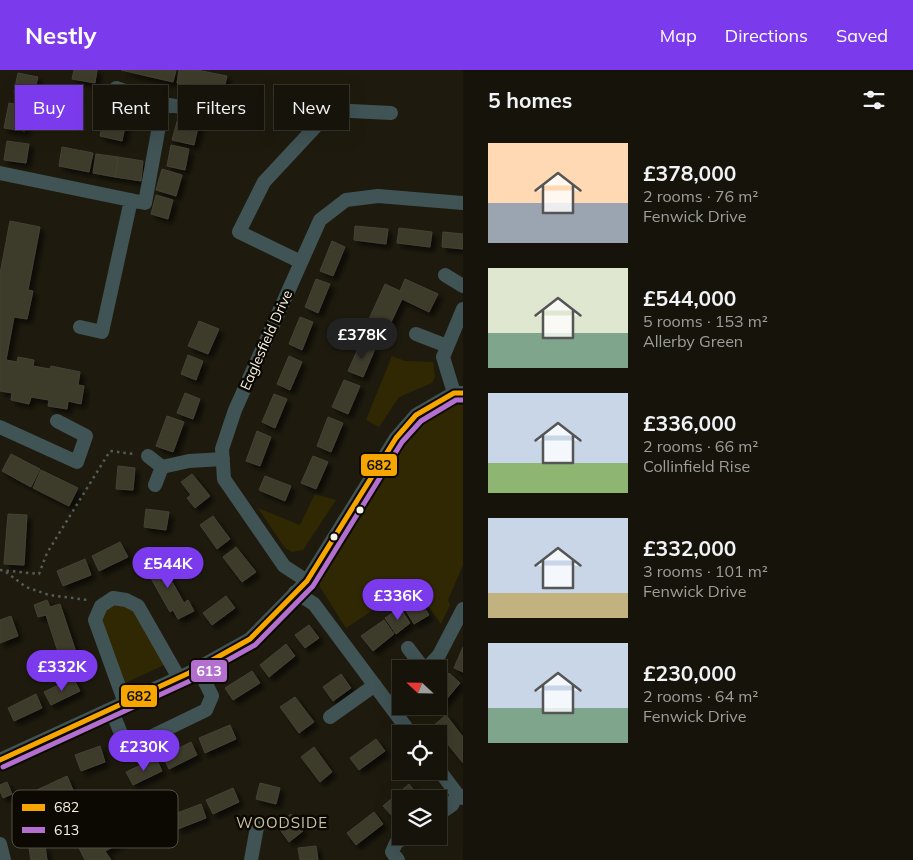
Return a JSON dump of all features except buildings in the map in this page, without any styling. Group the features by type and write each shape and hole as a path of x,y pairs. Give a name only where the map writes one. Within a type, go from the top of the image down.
{"street":[{"path":"301,262 239,232 264,182 331,110 392,112"},
{"path":"0,173 145,204 158,130"},
{"name":"Eaglesfield Drive","path":"307,581 284,566 224,479 222,449 235,410 320,220 346,200 378,196 463,203"},
{"path":"80,327 102,332 131,200"},
{"path":"445,275 463,286"},
{"path":"0,760 179,678 250,639 307,581 396,438 416,414 458,393 443,357 463,309"},
{"path":"416,334 448,346"},
{"path":"0,427 77,462 86,436 57,421"},
{"path":"148,456 162,467"},
{"path":"162,467 189,461 223,459"},
{"path":"155,485 162,467"},
{"path":"295,592 314,604 404,725"},
{"path":"125,703 95,620 101,606 113,598 126,600 138,606 179,678"},
{"path":"434,660 439,655 463,609"},
{"path":"408,648 418,660"},
{"path":"111,709 124,741 140,742 206,710 212,696 198,668"},
{"path":"330,717 375,685"},
{"path":"447,780 460,796 447,808"},
{"path":"251,860 257,826"},
{"path":"0,844 4,860"},
{"path":"395,845 392,852 398,860"}],"path":[{"path":"0,570 39,574 47,553 110,451 148,456"},
{"path":"5,571 26,587 50,595 96,601 101,606"}],"shaded area":[{"path":"392,356 405,361 433,362 435,377 432,383 399,397 379,427 366,420"},
{"path":"463,404 463,565 448,600 450,605 441,624 415,588 395,601 393,597 346,628 320,587 319,581 322,575 368,504 406,439 417,425 454,405"},
{"path":"315,494 336,500 303,550 292,552 285,548 258,508 300,525"},
{"path":"119,603 134,610 164,665 123,684 102,626 108,607"}],"transit line":[{"name":"682","path":"0,760 189,673 250,639 307,581 396,438 416,415 454,393 463,393"},
{"name":"613","path":"3,767 192,680 255,645 313,586 402,442 421,421 456,400 463,400"}],"district":[{"name":"WOODSIDE","path":"282,823"}]}
